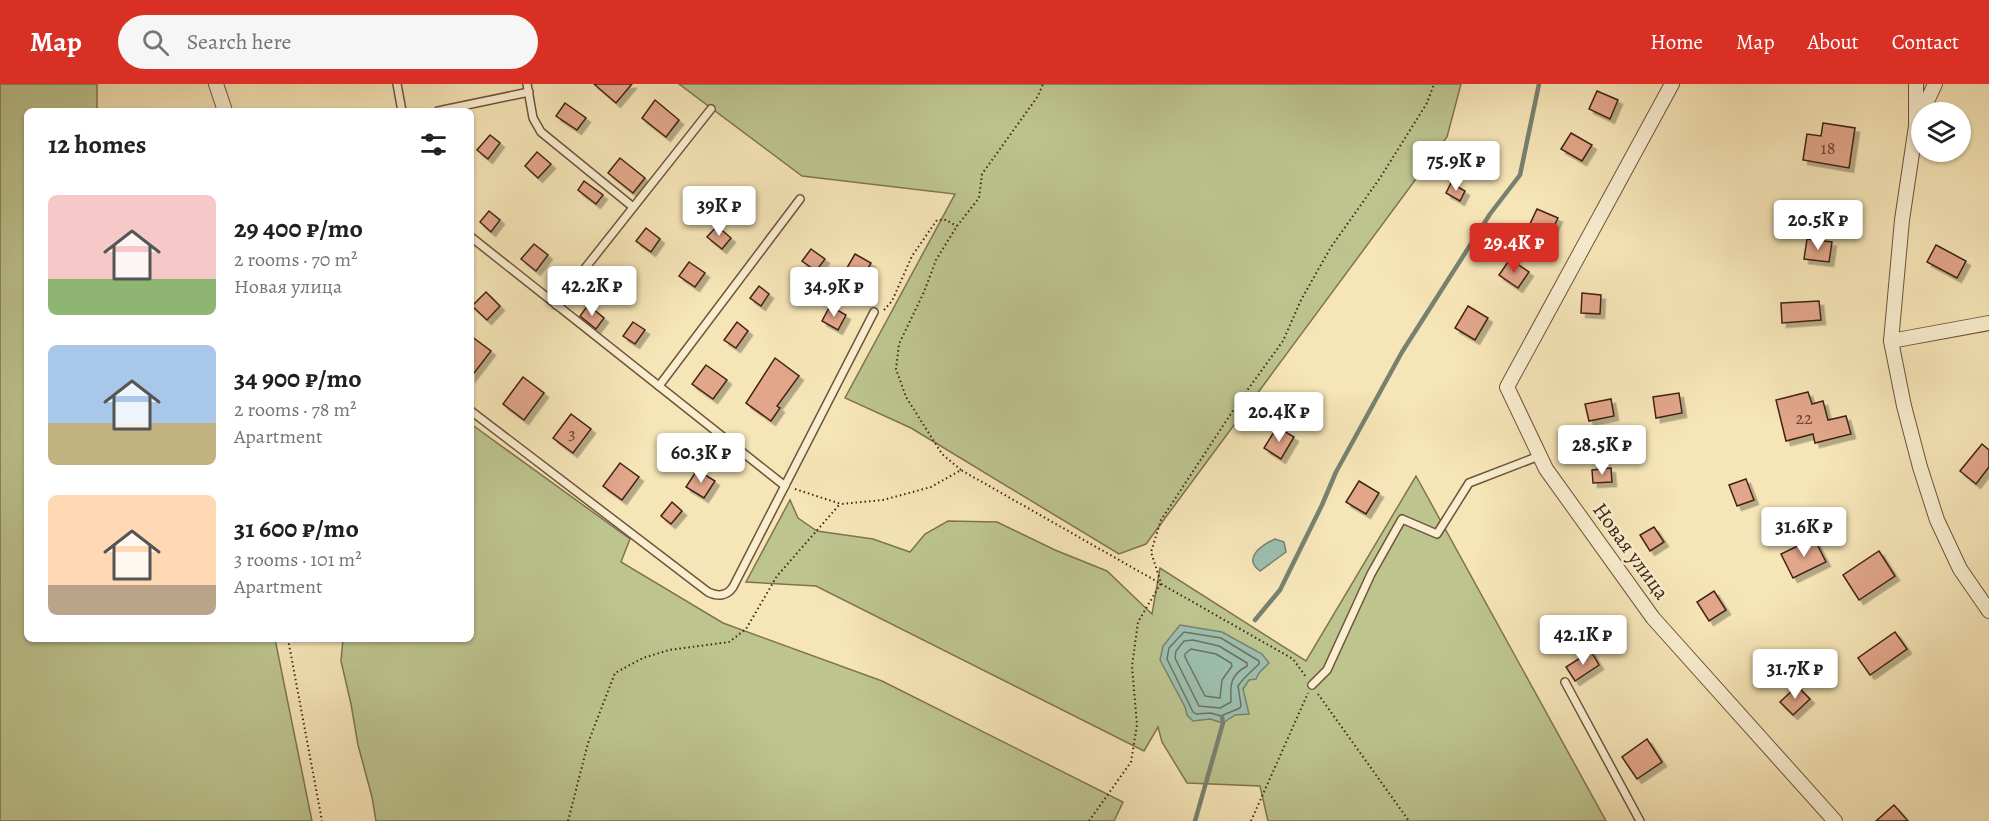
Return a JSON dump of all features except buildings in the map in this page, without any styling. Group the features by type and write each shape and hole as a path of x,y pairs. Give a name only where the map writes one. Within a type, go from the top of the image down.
{"street":[{"path":"216,84 224,108"},
{"name":"Новая улица","path":"1672,84 1507,387 1545,469 1653,618 1835,821"},
{"path":"1916,84 1918,102"},
{"path":"1927,102 1935,84"},
{"path":"1912,162 1902,220 1892,341 1904,406 1937,520 1960,569 1989,611"},
{"path":"1892,341 1989,323"}],"lane":[{"path":"397,84 401,108"},
{"path":"450,108 528,88 533,118 541,132 633,207"},
{"path":"556,305 711,109"},
{"path":"659,386 800,199"},
{"path":"474,239 785,486"},
{"path":"474,413 714,595 723,595 731,590 874,312"},
{"path":"1312,685 1327,670 1371,574 1402,519 1437,534 1470,483 1539,456"},
{"path":"1565,682 1640,821"}],"path":[{"path":"1043,84 1038,96 982,174 979,198 957,225 936,260 924,292 899,344 896,369 906,397 942,454 961,470 1293,659 1409,821"},
{"path":"1089,821 1131,762 1137,725 1132,666 1138,622 1161,583 1151,552 1161,520 1238,403 1283,341 1301,300 1331,247 1380,178 1426,103 1434,84"},
{"path":"874,312 879,316 892,301 912,256 938,220 946,220 957,225"},
{"path":"785,486 841,504 883,500 931,487 961,470"},
{"path":"568,821 588,743 615,673 644,658 669,650 729,642 746,629 777,576 841,504"},
{"path":"289,642 322,821"},
{"path":"1251,821 1312,685"}],"green space":[{"path":"0,84 97,84 97,108 24,108 24,642 276,642 312,821 0,821"},
{"path":"679,84 1461,84 1447,137 1146,544 1119,554 911,428 845,398 955,194 802,176"},
{"path":"474,426 630,539 621,562 723,623 882,681 1123,802 1114,821 376,821 341,661 343,642 474,642"},
{"path":"1416,476 1606,821 1268,821 1260,786 1187,783 1162,742 1158,727 1144,751 816,586 746,582 790,500 798,518 817,531 873,539 910,552 925,534 948,521 997,522 1055,550 1107,571 1152,614 1160,568 1306,661"}],"water":[{"path":"1275,539 1284,542 1286,552 1260,571 1255,566 1253,557 1260,548"},
{"path":"1180,625 1222,632 1262,654 1269,663 1256,679 1249,680 1243,689 1249,714 1235,715 1223,723 1210,719 1193,721 1187,715 1160,660 1163,646"}],"waterway":[{"path":"1255,620 1280,590 1336,472 1402,352 1490,214 1520,175 1539,84"},
{"path":"1195,821 1223,723 1222,717"}]}
